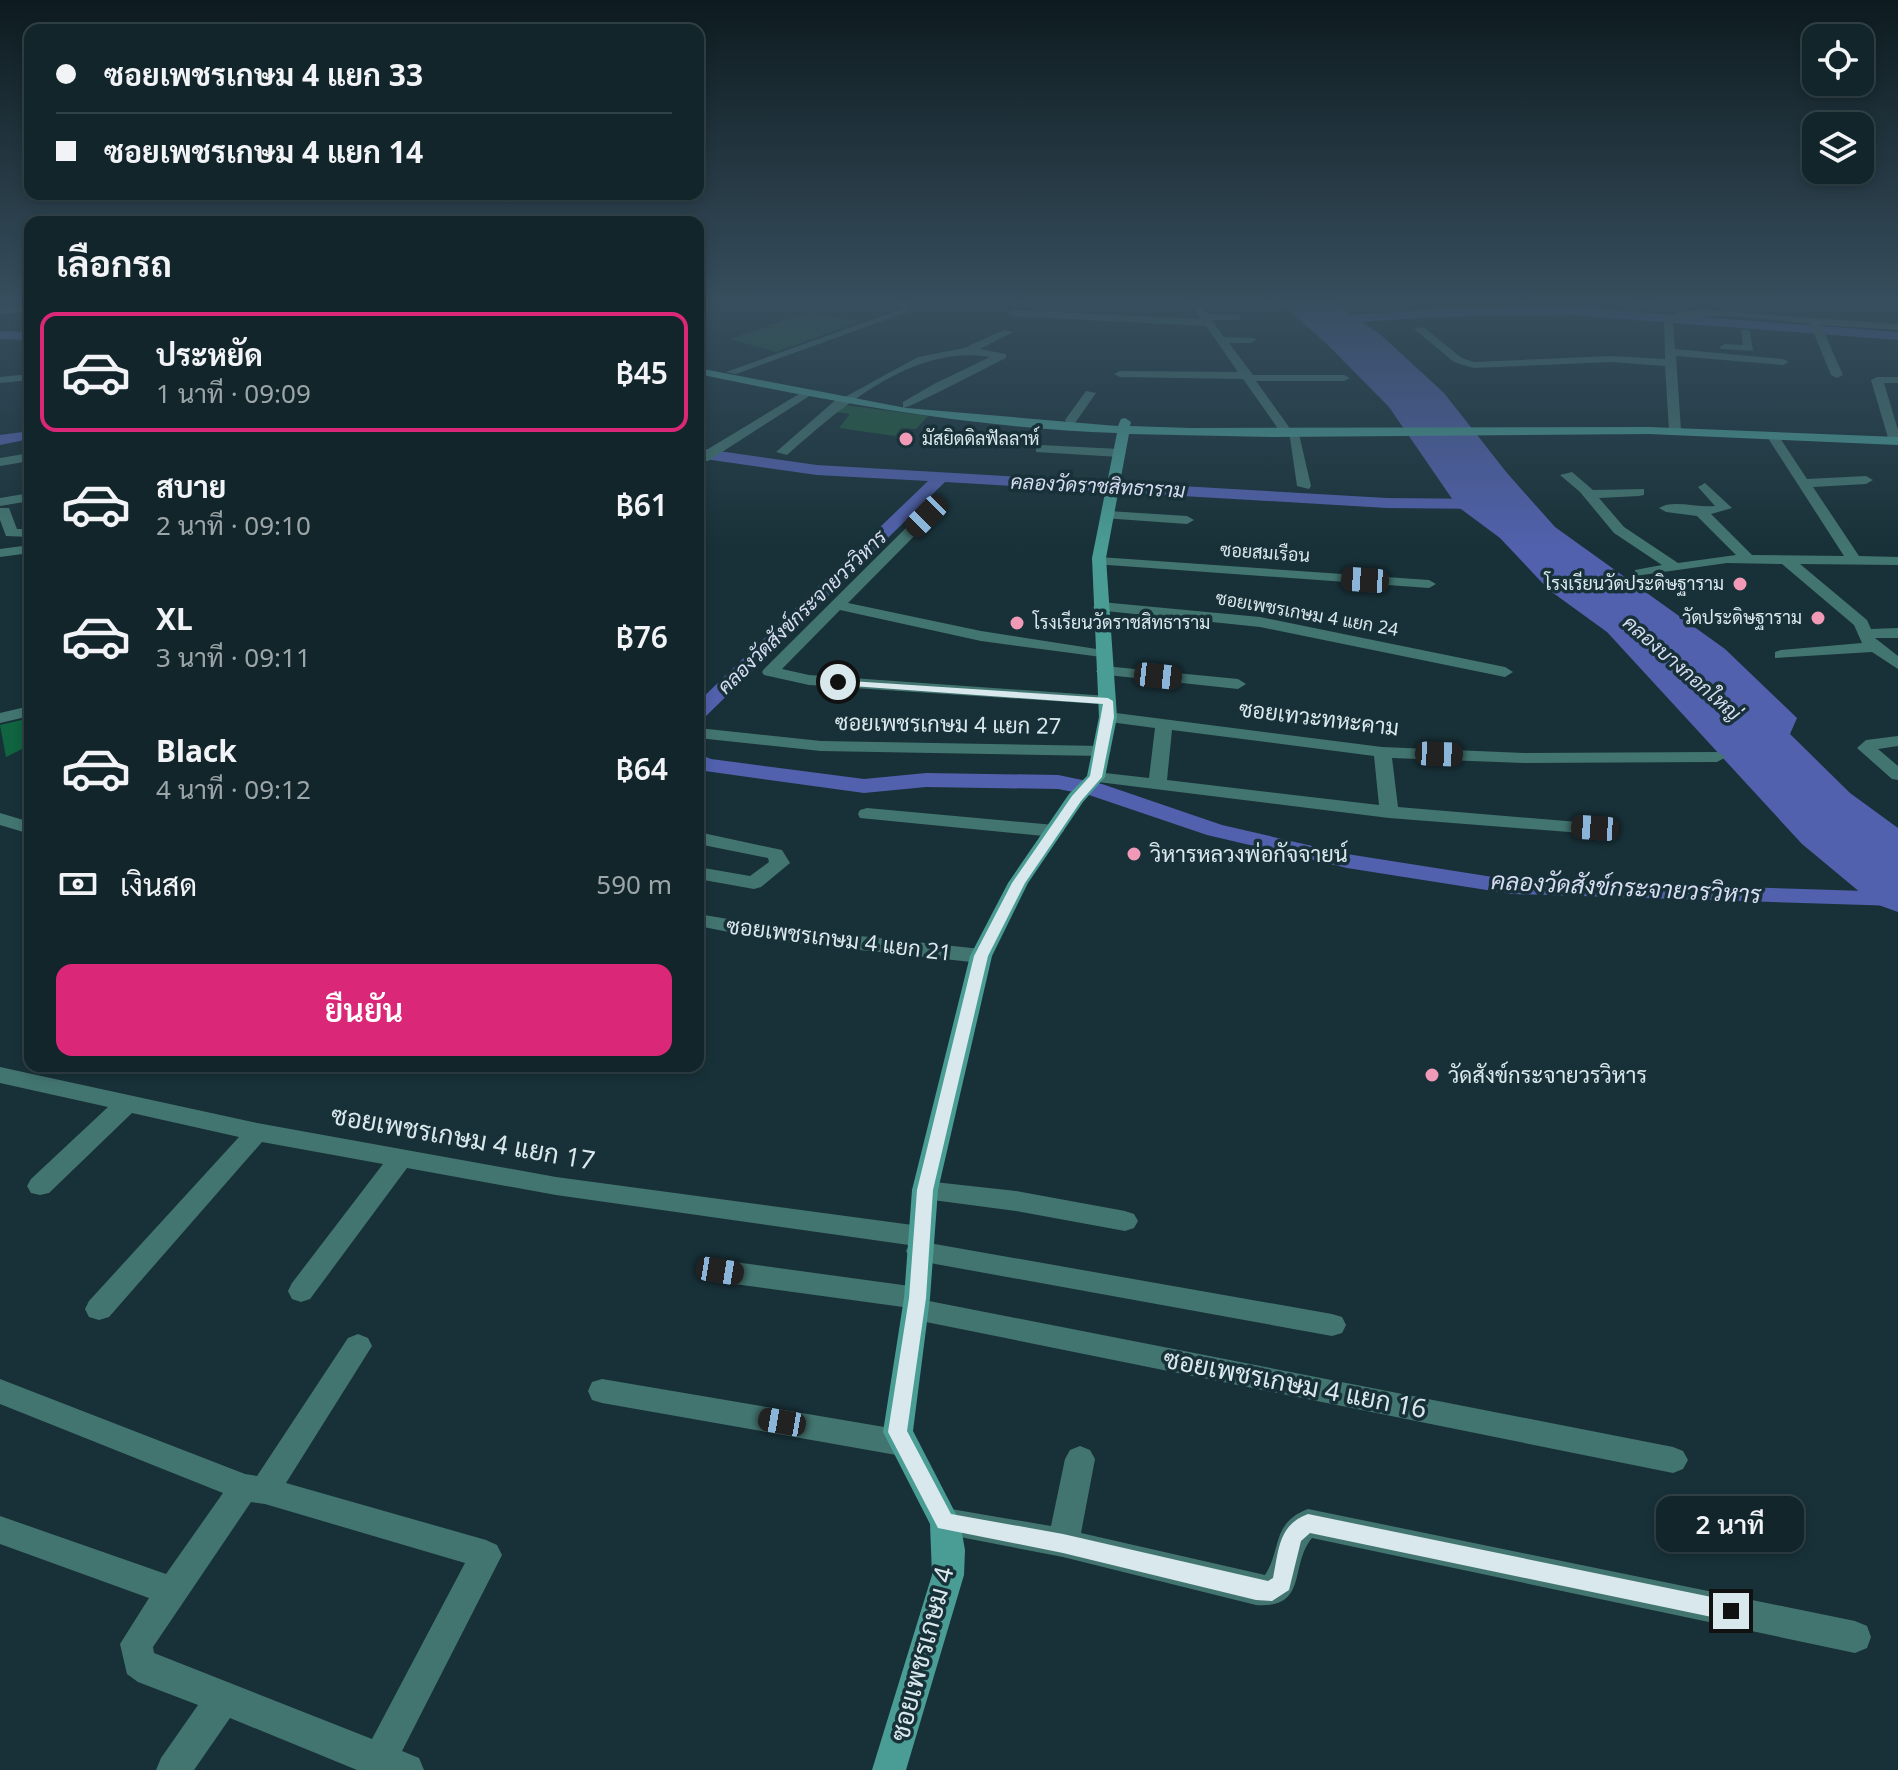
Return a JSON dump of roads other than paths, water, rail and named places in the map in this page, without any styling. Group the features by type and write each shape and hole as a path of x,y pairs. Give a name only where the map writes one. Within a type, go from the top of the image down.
{"main road":[{"path":"767,384 847,398 1123,426"},
{"path":"783,384 936,415 1123,426 1297,431 1674,428 1896,437"},
{"name":"ซอยเพชรเกษม 4","path":"889,1770 948,1575 949,1550 945,1522 902,1443 898,1423 917,1303 925,1190 981,956 1018,883 1087,787 1102,751 1108,709 1099,561 1123,426"},
{"path":"1674,428 1772,435 1896,437"}],"street":[{"path":"782,452 847,398 873,384"},
{"path":"907,405 943,384"},
{"path":"1254,384 1297,431 1304,486"},
{"path":"1287,384 1292,392"},
{"path":"1672,384 1674,428"},
{"path":"1878,384 1896,437"},
{"path":"709,454 808,393"},
{"path":"1071,420 1090,393"},
{"path":"1772,435 1854,560"},
{"path":"1040,449 1120,453"},
{"path":"0,462 24,458"},
{"path":"1567,475 1619,530 1673,566"},
{"path":"1806,483 1866,480"},
{"path":"1666,508 1701,512 1725,508 1705,487"},
{"path":"1588,494 1639,492"},
{"path":"1,508 24,499"},
{"path":"1,508 24,508"},
{"path":"1,508 11,533 24,533"},
{"path":"1701,512 1748,559"},
{"path":"1108,515 1187,520"},
{"path":"836,605 926,516"},
{"path":"0,553 24,550"},
{"path":"1640,573 1673,566 1748,559 1898,561"},
{"path":"1786,560 1861,623 1871,640 1898,664"},
{"name":"ซอยสมเรือน","path":"1099,561 1429,584"},
{"path":"836,605 1103,663 1238,684"},
{"name":"ซอยเทวะทหะคาม","path":"836,605 770,672 809,680 1108,709 1164,724 1382,752 1524,758 1717,757"},
{"name":"ซอยเพชรเกษม 4 แยก 24","path":"1101,607 1260,622 1505,672"},
{"path":"1781,655 1898,633"},
{"path":"0,718 24,712"},
{"path":"1157,784 1164,724"},
{"name":"ซอยเพชรเกษม 4 แยก 27","path":"704,734 821,746 1102,751"},
{"path":"1898,741 1872,744 1866,748 1898,775"},
{"path":"1382,752 1389,812"},
{"path":"1087,787 1157,784 1389,812 1595,828"},
{"path":"867,814 1054,831"},
{"path":"0,819 24,826"},
{"path":"704,839 775,854 780,863 762,880 754,883 704,874"},
{"name":"ซอยเพชรเกษม 4 แยก 21","path":"704,921 776,934 981,956"},
{"name":"ซอยเพชรเกษม 4 แยก 17","path":"0,1075 257,1132 566,1187 920,1243 1332,1325"},
{"path":"40,1186 128,1103"},
{"path":"99,1309 257,1132"},
{"path":"301,1291 401,1158"},
{"path":"925,1190 1016,1201 1125,1221"},
{"name":"ซอยเพชรเกษม 4 แยก 16","path":"720,1271 917,1303 1673,1460"},
{"path":"0,1391 254,1489 486,1555 387,1767 150,1670 139,1662 136,1644 254,1489 358,1346"},
{"path":"602,1391 902,1443"},
{"path":"1063,1543 1080,1459"},
{"path":"945,1522 1063,1543 1256,1590 1272,1591 1282,1583 1292,1539 1298,1528 1308,1523 1855,1637"},
{"path":"0,1530 173,1592"},
{"path":"173,1770 223,1699"}],"water":[{"name":"คลองบางกอกใหญ่","path":"1366,384 1434,384 1555,527 1725,649 1797,718 1790,734 1850,793 1898,828 1898,912 1873,903 1802,844 1607,632 1549,590 1500,538 1457,506 1389,407"}],"waterway":[{"path":"0,440 24,436"},
{"name":"คลองวัดราชสิทธาราม","path":"704,454 817,470 941,477"},
{"name":"คลองวัดสังข์กระจายวรวิหาร","path":"704,707 941,477"},
{"name":"คลองวัดราชสิทธาราม","path":"941,477 1387,503 1489,504"},
{"name":"คลองวัดสังข์กระจายวรวิหาร","path":"704,764 864,786 926,780 1058,782 1094,789 1215,830 1347,861 1512,887 1898,899"}],"place":[{"name":"มัสยิดดิลฟัลลาห์","path":"906,439"},
{"name":"โรงเรียนวัดประดิษฐาราม","path":"1740,584"},
{"name":"วัดประดิษฐาราม","path":"1818,618"},
{"name":"โรงเรียนวัดราชสิทธาราม","path":"1017,623"},
{"name":"วิหารหลวงพ่อกัจจายน์","path":"1134,854"},
{"name":"วัดสังข์กระจายวรวิหาร","path":"1432,1075"}]}
